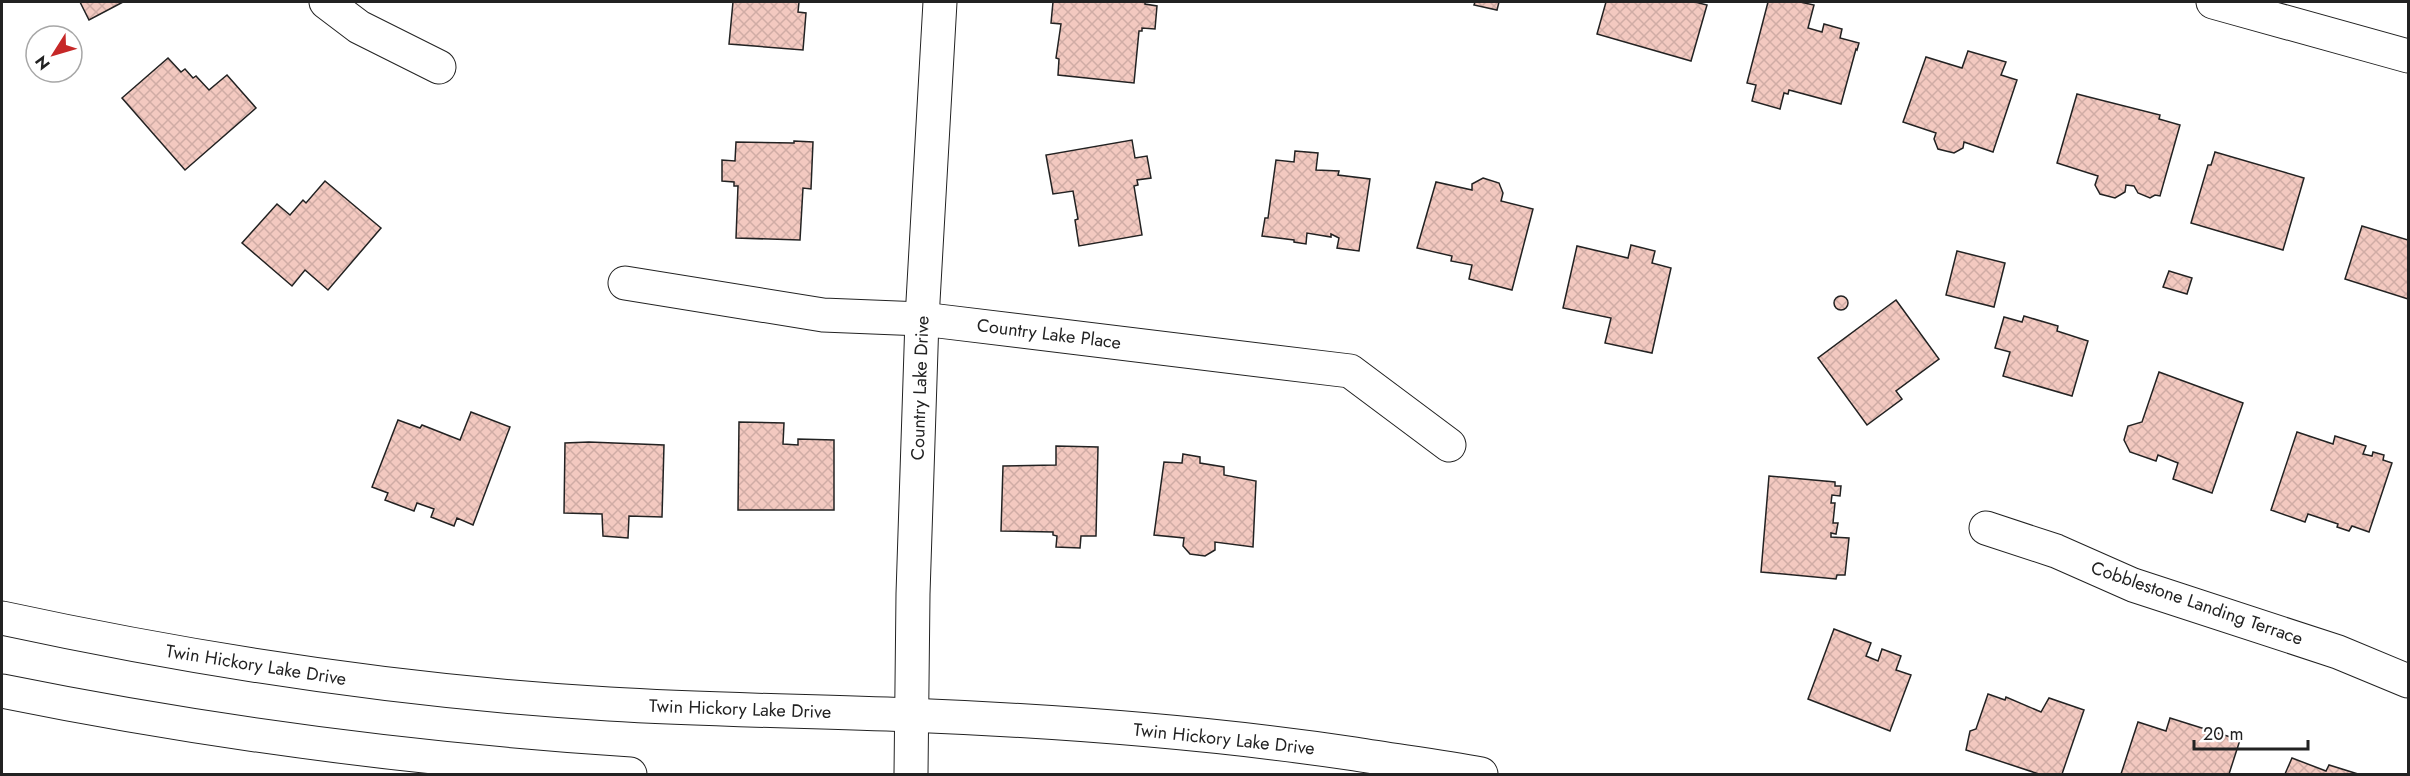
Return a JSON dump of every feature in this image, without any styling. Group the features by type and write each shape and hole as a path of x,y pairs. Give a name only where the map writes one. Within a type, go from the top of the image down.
{"street":[{"path":"326,2 359,27 439,67"},
{"name":"Country Lake Drive","path":"911,774 913,594 922,319 940,2"},
{"path":"2212,2 2409,56"},
{"name":"Country Lake Place","path":"625,283 823,315 922,319 1350,370 1449,445"},
{"name":"Cobblestone Landing Terrace","path":"1986,528 2056,551 2133,585 2338,652 2409,681"},
{"name":"Twin Hickory Lake Drive","path":"2,618 184,655 365,681 608,704 912,715 1162,730 1291,745 1481,774"},
{"path":"2,691 152,720 375,752 517,767 630,774"}],"building":[{"path":"80,2 123,2 89,20"},
{"path":"733,2 799,2 798,12 806,13 803,50 729,44"},
{"path":"1053,2 1145,2 1145,4 1157,6 1155,29 1142,28 1142,31 1139,31 1134,83 1058,75 1059,59 1056,58 1061,24 1051,23"},
{"path":"1475,2 1499,2 1497,10 1474,5"},
{"path":"1606,2 1695,2 1707,5 1691,61 1597,34"},
{"path":"1768,2 1800,2 1814,5 1808,28 1822,32 1824,24 1842,29 1840,38 1859,43 1841,104 1789,90 1788,94 1784,93 1780,109 1752,101 1756,85 1747,83"},
{"path":"1968,51 2006,62 2001,75 2017,80 1993,152 1964,142 1963,148 1954,153 1938,149 1934,139 1936,133 1903,122 1926,57 1962,68"},
{"path":"168,58 181,72 185,69 193,78 196,76 209,90 227,75 256,108 185,170 122,98"},
{"path":"2077,94 2160,115 2159,119 2180,125 2160,196 2155,195 2150,198 2138,193 2134,186 2126,185 2125,192 2115,198 2100,194 2095,185 2098,176 2057,163"},
{"path":"1132,140 1135,158 1147,156 1151,178 1137,180 1138,185 1134,186 1142,235 1079,246 1075,220 1078,219 1073,191 1053,194 1046,155"},
{"path":"794,141 813,142 811,189 803,188 800,240 736,238 738,186 734,186 734,182 722,181 722,160 735,161 736,142 794,143"},
{"path":"1295,151 1318,153 1316,170 1339,171 1338,175 1370,179 1359,251 1337,248 1339,238 1331,234 1331,237 1307,233 1306,244 1262,236 1265,218 1268,218 1276,160 1294,162"},
{"path":"2215,152 2304,178 2283,250 2191,223 2208,165 2211,165"},
{"path":"1483,178 1499,183 1503,193 1501,201 1533,209 1512,290 1469,279 1472,265 1451,261 1452,256 1417,248 1436,182 1472,190 1472,184"},
{"path":"325,181 381,228 328,290 305,270 292,286 242,243 277,204 290,215 303,200 306,203"},
{"path":"2362,226 2408,240 2408,299 2345,279"},
{"path":"1631,245 1655,251 1652,263 1671,268 1652,353 1605,343 1611,318 1563,308 1577,246 1628,258"},
{"path":"1957,251 2005,263 1994,307 1946,295"},
{"path":"2169,271 2192,278 2187,294 2163,287"},
{"path":"1838,296 1844,296 1848,303 1844,310 1838,310 1834,306 1834,300"},
{"path":"1896,300 1939,359 1896,391 1902,399 1867,425 1818,358"},
{"path":"2024,316 2058,326 2057,331 2088,341 2072,396 2003,376 2010,352 1995,348 2004,317 2022,322"},
{"path":"2159,372 2243,403 2212,493 2173,479 2178,463 2158,455 2156,461 2130,452 2124,440 2128,426 2142,422"},
{"path":"471,412 510,427 473,525 457,518 454,526 431,517 434,509 417,503 414,511 385,500 388,493 372,487 398,420 420,428 422,425 460,440"},
{"path":"739,422 784,423 783,444 798,445 798,439 834,440 834,510 738,510"},
{"path":"2297,432 2333,444 2335,436 2366,446 2363,454 2372,456 2373,452 2384,455 2383,460 2392,463 2369,532 2352,526 2349,531 2337,527 2338,524 2308,514 2305,522 2271,510"},
{"path":"565,443 664,445 662,517 629,516 628,538 603,536 602,514 564,513"},
{"path":"1056,446 1098,447 1096,536 1081,536 1080,548 1056,547 1057,536 1053,535 1053,532 1001,531 1003,466 1056,465"},
{"path":"1183,454 1200,457 1200,463 1224,467 1224,475 1256,481 1253,547 1215,542 1215,550 1205,556 1190,554 1183,546 1184,538 1154,535 1164,462 1182,463"},
{"path":"1769,476 1835,482 1835,486 1841,486 1840,496 1832,495 1831,503 1835,503 1833,523 1838,523 1836,534 1831,533 1831,537 1849,538 1845,575 1837,575 1836,579 1761,572"},
{"path":"1834,629 1871,643 1866,656 1878,661 1882,649 1901,656 1896,670 1911,675 1890,731 1808,699"},
{"path":"1988,694 2005,700 2006,697 2041,712 2049,698 2084,710 2062,774 2039,774 1966,750 1970,731 1976,729"},
{"path":"2170,718 2240,740 2229,774 2121,774 2138,722 2166,731"},
{"path":"2292,758 2326,771 2329,765 2358,774 2285,774"}]}
